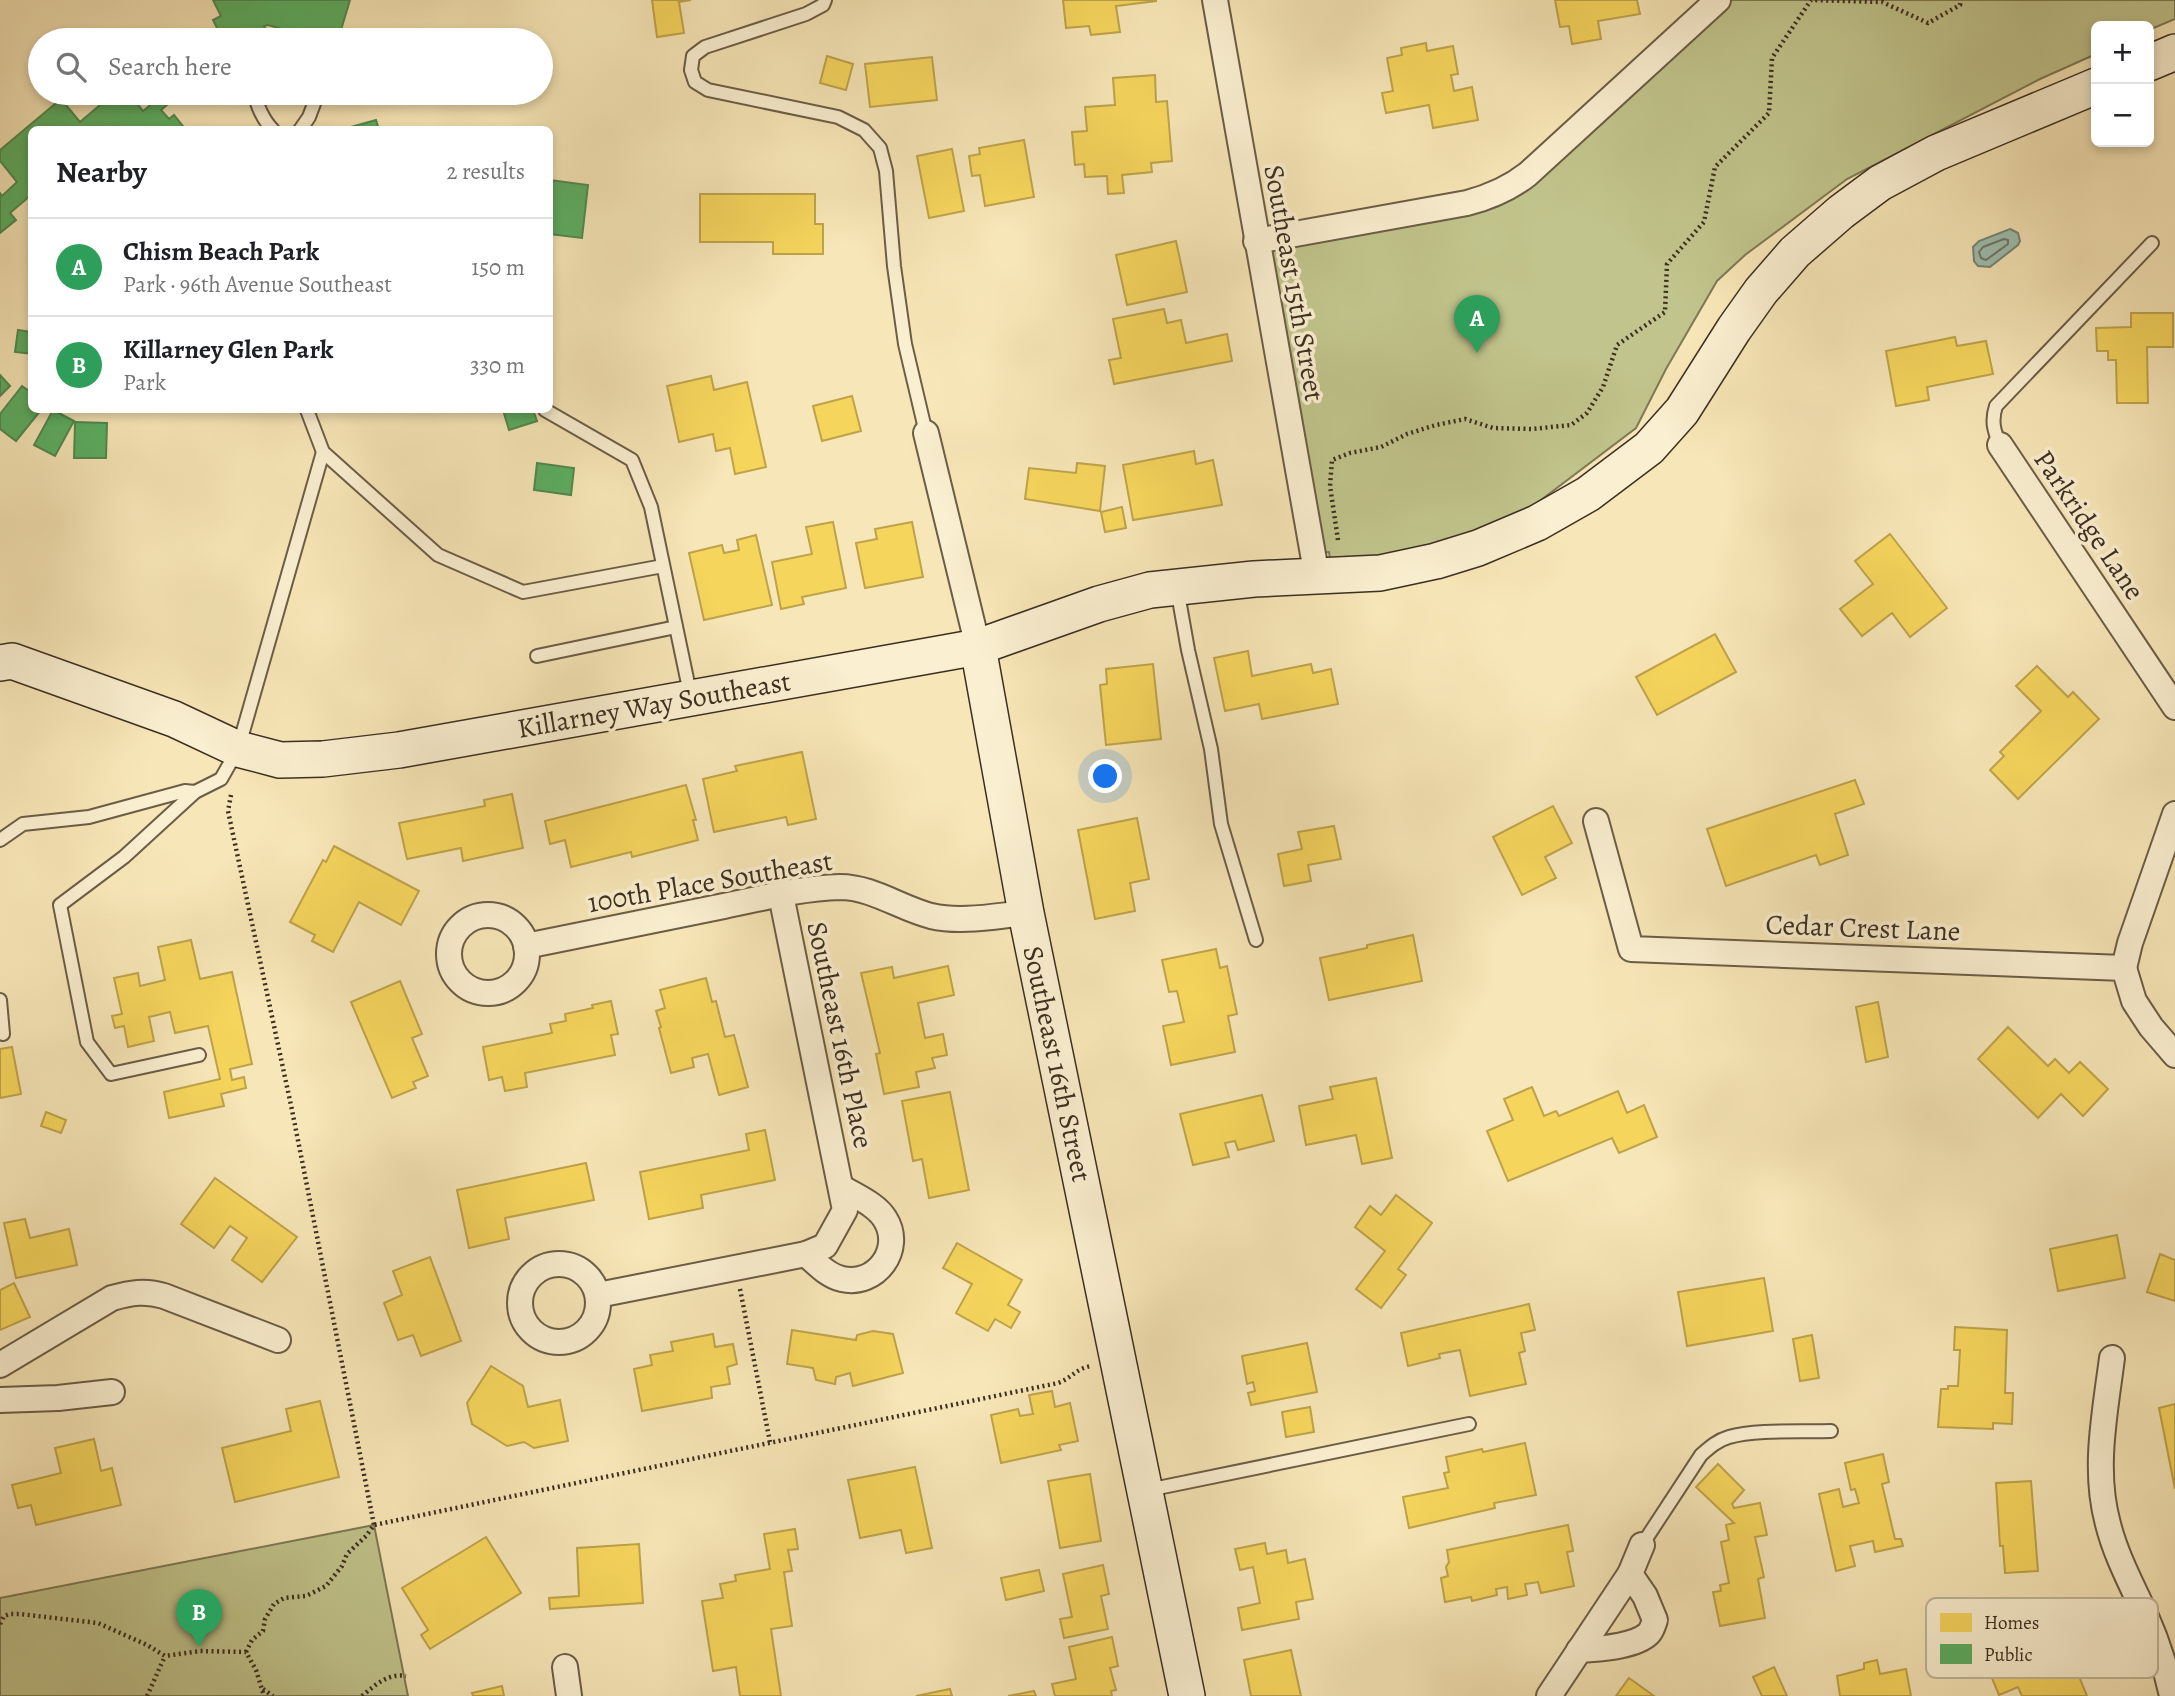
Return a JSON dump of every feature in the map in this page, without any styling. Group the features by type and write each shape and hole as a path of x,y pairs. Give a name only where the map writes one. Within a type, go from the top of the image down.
{"street":[{"name":"Southeast 15th Street","path":"1215,0 1256,241 1328,576"},
{"path":"1256,241 1467,204 1493,196 1515,185 1718,0"},
{"path":"2154,61 2175,52"},
{"name":"Killarney Way Southeast","path":"0,663 12,661 161,714 237,749 280,760 323,759 399,750 978,647 1099,604 1150,590 1254,579 1380,573 1436,561 1478,548 1537,523 1588,494 1649,448 1682,411 1761,291 1795,252 1880,183 1936,153 2091,88"},
{"name":"Southeast 16th Street","path":"926,433 978,647 1026,913 1187,1696"},
{"name":"Parkridge Lane","path":"2000,445 2175,707"},
{"path":"2175,814 2130,943 2124,968 2134,1001 2151,1027 2175,1055"},
{"name":"Cedar Crest Lane","path":"1595,821 1631,949 2124,968"},
{"name":"100th Place Southeast","path":"526,946 781,895 836,887 855,887 933,916 959,919 1026,913"},
{"name":"Southeast 16th Place","path":"781,895 845,1210 825,1246 806,1254 832,1276 843,1280 865,1278 883,1264 889,1254 891,1243 886,1220 869,1204 841,1187"},
{"path":"597,1295 806,1254"},
{"path":"0,1365 112,1298 130,1293 149,1292 164,1296 278,1340"},
{"path":"2112,1358 2101,1451 2101,1490 2108,1525 2137,1598"},
{"path":"0,1400 112,1392"},
{"path":"1549,1696 1630,1574 1642,1545"},
{"path":"1579,1650 1613,1648 1649,1634 1655,1620 1645,1596 1630,1574"},
{"path":"2158,1647 2172,1696"},
{"path":"565,1667 569,1696"}],"lane":[{"path":"825,0 823,5 806,14 705,47 694,56 691,69 695,82 708,90 838,117 864,130 880,148 886,171 894,266 905,344 926,433"},
{"path":"258,105 269,126"},
{"path":"303,126 314,105"},
{"path":"2000,445 1993,430 1996,406 2152,243"},
{"path":"308,413 323,452 438,555 523,592 663,566"},
{"path":"550,413 632,460 651,507 691,698"},
{"path":"199,1055 111,1074 87,1042 60,905 124,857 195,792 221,779 237,749 323,452"},
{"path":"1177,587 1188,650 1211,749 1221,824 1256,940"},
{"path":"537,656 676,627"},
{"path":"0,839 23,824 89,817 185,791 195,792"},
{"path":"0,1000 2,1034"},
{"path":"1146,1491 1469,1424"},
{"path":"1642,1545 1701,1455 1714,1444 1727,1437 1743,1434 1831,1431"}],"path":[{"path":"1328,576 1336,518 1330,486 1332,460 1350,453 1381,447 1407,434 1436,425 1465,419 1493,429 1532,429 1571,425 1587,414 1603,387 1617,345 1665,312 1667,264 1704,222 1715,167 1769,113 1772,58 1811,0 1882,2 1928,23 1960,5 1961,0"},
{"path":"237,749 228,811 298,1137 374,1525"},
{"path":"735,1268 770,1442"},
{"path":"246,1652 252,1640 263,1631 265,1619 274,1605 284,1598 306,1596 326,1586 348,1554 374,1525 1063,1381 1078,1369 1119,1362"},
{"path":"0,1624 2,1616 9,1614 98,1623 147,1645 164,1656 200,1651 246,1652"},
{"path":"246,1652 256,1670 264,1696"},
{"path":"147,1696 164,1656"},
{"path":"362,1696 384,1679 406,1675"},
{"path":"262,1688 273,1696"}],"green space":[{"path":"1721,0 2175,0 2175,19 2154,28 2154,21 2091,21 2091,56 2040,79 1847,179 1745,255 1717,281 1666,369 1636,428 1475,550 1331,566 1329,552 1317,553 1256,241 1493,196"},
{"path":"374,1525 408,1696 0,1696 0,1598"}],"water":[{"path":"2010,229 2018,233 2018,245 1990,267 1978,266 1974,261 1973,247 1979,241"}],"building: Homes":[{"path":"652,0 691,0 679,2 684,33 657,37"},
{"path":"1063,0 1156,1 1116,6 1120,32 1091,35 1089,26 1066,28"},
{"path":"1555,0 1637,0 1640,14 1598,21 1601,39 1572,44 1569,26 1560,27"},
{"path":"1426,43 1427,51 1453,46 1458,74 1451,75 1454,91 1472,87 1478,120 1433,128 1429,105 1386,113 1382,93 1393,91 1387,58 1402,55 1401,48"},
{"path":"827,56 853,64 846,90 820,83"},
{"path":"932,57 937,100 870,107 865,64"},
{"path":"1155,75 1156,102 1167,101 1172,161 1151,163 1152,172 1122,175 1124,193 1108,194 1107,176 1085,177 1084,164 1075,165 1072,132 1087,131 1085,107 1115,105 1113,78"},
{"path":"1024,140 1034,197 985,206 980,175 972,176 969,156 980,154 979,148"},
{"path":"952,149 964,211 929,218 917,156"},
{"path":"700,194 815,194 815,224 823,224 823,254 773,254 773,242 700,242"},
{"path":"1176,241 1187,292 1127,305 1116,255"},
{"path":"1164,309 1167,323 1181,320 1186,343 1227,334 1232,361 1114,384 1109,360 1121,358 1113,319"},
{"path":"2131,313 2173,313 2173,347 2147,347 2148,403 2117,403 2116,360 2108,360 2108,351 2097,351 2096,328 2131,327"},
{"path":"1955,337 1957,346 1986,341 1993,374 1927,387 1929,400 1896,406 1886,351"},
{"path":"711,376 714,390 747,382 766,467 735,474 730,448 716,451 713,434 679,442 667,386"},
{"path":"852,396 861,431 822,441 813,406"},
{"path":"1194,451 1196,464 1213,460 1222,505 1133,520 1123,465"},
{"path":"1077,463 1105,466 1100,511 1025,499 1029,468 1076,473"},
{"path":"1122,507 1126,528 1105,532 1101,512"},
{"path":"833,522 846,588 802,597 804,604 781,609 772,562 812,554 806,527"},
{"path":"912,522 923,577 865,588 856,543 877,539 875,529"},
{"path":"1890,534 1947,608 1910,637 1892,613 1862,636 1840,609 1873,584 1855,561"},
{"path":"756,535 772,605 704,620 689,553 722,545 724,553 739,550 737,540"},
{"path":"1715,634 1736,672 1657,715 1636,677"},
{"path":"1248,651 1252,676 1311,664 1313,673 1331,669 1338,704 1262,719 1259,704 1225,711 1214,658"},
{"path":"1153,664 1161,739 1106,745 1100,685 1107,684 1106,669"},
{"path":"2037,666 2068,697 2073,692 2099,719 2018,799 1990,770 2004,756 2000,752 2041,711 2016,686"},
{"path":"802,752 816,819 788,825 786,817 714,832 703,779 737,771 735,766"},
{"path":"1855,780 1864,804 1835,814 1848,855 1820,865 1816,855 1726,886 1707,829"},
{"path":"686,785 696,820 693,820 698,840 632,857 631,852 571,867 565,840 550,844 545,821"},
{"path":"512,794 523,848 463,861 461,848 407,859 399,823 485,806 484,800"},
{"path":"1553,806 1572,843 1545,857 1556,878 1522,895 1493,837"},
{"path":"1137,818 1149,879 1130,883 1135,911 1095,919 1078,830"},
{"path":"1334,826 1341,859 1308,865 1311,881 1284,886 1278,854 1302,849 1298,832"},
{"path":"334,846 419,891 401,925 359,902 333,952 312,941 315,935 290,922 323,860 326,862"},
{"path":"1413,935 1422,981 1329,1000 1320,958"},
{"path":"191,940 200,979 232,972 252,1064 230,1069 232,1080 244,1077 246,1088 221,1094 224,1106 169,1118 164,1092 220,1079 208,1026 175,1033 170,1012 149,1017 154,1041 128,1047 124,1026 115,1028 112,1016 122,1014 114,978 138,973 140,986 165,980 158,947"},
{"path":"1216,949 1220,968 1227,966 1237,1014 1228,1016 1235,1052 1171,1065 1163,1026 1184,1022 1177,991 1169,992 1162,960"},
{"path":"948,966 954,995 918,1003 925,1038 943,1034 947,1055 932,1058 935,1068 916,1072 919,1087 884,1094 876,1054 880,1053 861,973 892,967 894,978"},
{"path":"706,978 712,1002 716,1001 725,1037 734,1035 748,1087 719,1095 708,1054 692,1058 694,1067 671,1073 656,1011 665,1008 660,990"},
{"path":"400,981 422,1034 412,1038 428,1076 413,1082 416,1088 392,1098 351,1002"},
{"path":"611,1001 618,1034 611,1035 615,1055 525,1073 527,1087 505,1091 502,1077 489,1080 483,1047 552,1033 550,1024 566,1021 565,1014"},
{"path":"1878,1002 1888,1057 1866,1062 1856,1007"},
{"path":"2008,1027 2048,1066 2055,1059 2069,1073 2080,1062 2108,1089 2083,1116 2061,1094 2038,1118 1978,1059"},
{"path":"12,1047 21,1094 0,1098 0,1049"},
{"path":"1376,1078 1392,1158 1362,1164 1356,1135 1306,1145 1299,1106 1333,1099 1330,1087"},
{"path":"1532,1087 1544,1116 1556,1111 1559,1116 1618,1091 1627,1113 1644,1105 1657,1137 1619,1153 1612,1138 1508,1181 1487,1131 1513,1120 1504,1099"},
{"path":"950,1092 969,1190 929,1198 922,1159 913,1161 902,1101"},
{"path":"1262,1095 1274,1141 1238,1150 1235,1141 1225,1143 1229,1157 1193,1165 1180,1114"},
{"path":"46,1112 66,1120 61,1133 41,1126"},
{"path":"765,1130 775,1180 701,1195 703,1208 649,1219 640,1172 749,1150 746,1134"},
{"path":"586,1163 594,1200 505,1218 509,1239 469,1248 457,1190"},
{"path":"215,1178 297,1237 262,1282 232,1260 247,1238 230,1226 214,1248 181,1224"},
{"path":"1396,1195 1432,1223 1398,1269 1406,1275 1381,1308 1356,1289 1385,1251 1355,1227 1370,1206 1381,1215"},
{"path":"25,1219 30,1238 69,1229 77,1265 16,1278 4,1223"},
{"path":"2117,1235 2125,1278 2058,1291 2050,1249"},
{"path":"957,1243 1022,1280 1008,1305 1020,1312 1011,1328 995,1319 988,1331 956,1313 972,1284 943,1268"},
{"path":"2160,1254 2175,1260 2175,1301 2147,1292"},
{"path":"430,1257 461,1341 421,1356 413,1335 398,1340 384,1303 402,1295 393,1271"},
{"path":"1764,1278 1773,1331 1687,1346 1678,1292"},
{"path":"14,1283 30,1317 0,1330 0,1290"},
{"path":"1529,1304 1535,1330 1521,1333 1525,1351 1519,1353 1526,1384 1470,1396 1460,1350 1439,1354 1440,1358 1408,1366 1401,1333"},
{"path":"1955,1327 2007,1330 2005,1393 2013,1393 2012,1424 1993,1423 1993,1429 1938,1427 1941,1389 1958,1386 1960,1350 1954,1350"},
{"path":"792,1330 856,1340 857,1335 873,1331 893,1334 903,1373 853,1386 850,1373 836,1377 835,1384 816,1380 813,1368 787,1364"},
{"path":"713,1334 715,1347 733,1344 737,1364 727,1367 730,1384 711,1387 712,1398 642,1411 634,1369 652,1365 650,1355 673,1351 671,1342"},
{"path":"1812,1335 1819,1378 1800,1381 1793,1339"},
{"path":"1307,1343 1317,1392 1251,1405 1248,1393 1255,1391 1253,1382 1247,1384 1242,1356"},
{"path":"491,1366 523,1386 528,1407 560,1400 568,1441 534,1448 524,1442 507,1446 472,1424 467,1403"},
{"path":"1052,1391 1055,1407 1070,1403 1078,1441 1059,1445 1061,1450 1001,1463 991,1415 1018,1409 1020,1416 1033,1414 1029,1395"},
{"path":"320,1401 339,1477 235,1502 222,1448 291,1431 286,1409"},
{"path":"2175,1404 2175,1489 2159,1408"},
{"path":"1310,1407 1314,1432 1286,1437 1282,1412"},
{"path":"94,1439 101,1471 112,1468 121,1505 36,1525 31,1505 18,1508 12,1485 61,1473 55,1448"},
{"path":"1525,1443 1536,1495 1494,1503 1495,1508 1409,1528 1403,1497 1448,1488 1444,1473 1449,1472 1446,1457"},
{"path":"1883,1454 1889,1482 1882,1484 1895,1539 1901,1539 1903,1546 1875,1552 1873,1541 1850,1546 1855,1566 1836,1571 1819,1494 1839,1489 1843,1507 1859,1503 1855,1489 1851,1490 1845,1463"},
{"path":"1718,1464 1744,1490 1732,1504 1734,1508 1760,1503 1767,1535 1755,1537 1764,1577 1758,1579 1765,1618 1720,1626 1713,1592 1721,1591 1720,1585 1729,1583 1721,1542 1729,1540 1726,1525 1734,1523 1696,1487"},
{"path":"915,1467 932,1548 906,1553 901,1530 860,1538 848,1480"},
{"path":"1090,1474 1101,1541 1060,1548 1048,1481"},
{"path":"2031,1481 2038,1571 2005,1573 2003,1546 2000,1546 1996,1483"},
{"path":"1568,1525 1573,1551 1567,1552 1574,1586 1541,1593 1538,1582 1525,1584 1527,1595 1508,1599 1507,1587 1496,1589 1497,1595 1472,1601 1471,1597 1445,1602 1441,1578 1448,1576 1447,1550"},
{"path":"795,1529 798,1549 788,1550 792,1571 784,1572 792,1626 771,1629 781,1696 740,1696 736,1667 713,1671 702,1601 723,1598 720,1584 736,1581 735,1575 770,1569 764,1534"},
{"path":"486,1537 521,1593 430,1649 421,1635 428,1630 402,1588"},
{"path":"1265,1543 1267,1554 1286,1550 1288,1563 1305,1559 1313,1599 1296,1602 1299,1619 1242,1630 1238,1608 1260,1603 1253,1567 1240,1570 1235,1549"},
{"path":"639,1544 643,1603 550,1609 549,1598 579,1596 577,1548"},
{"path":"1103,1565 1109,1594 1101,1596 1108,1629 1064,1638 1060,1619 1072,1617 1063,1574"},
{"path":"1039,1570 1044,1591 1006,1600 1001,1578"},
{"path":"1112,1637 1118,1666 1110,1668 1116,1690 1111,1691 1112,1696 1055,1696 1052,1684 1076,1679 1069,1647"},
{"path":"1291,1650 1301,1696 1251,1696 1244,1660"},
{"path":"1877,1660 1880,1674 1906,1669 1911,1696 1840,1696 1837,1676 1864,1669 1864,1663"},
{"path":"1774,1667 1787,1696 1762,1696 1753,1677"},
{"path":"1629,1678 1654,1696 1616,1696"},
{"path":"1992,1678 2080,1678 2087,1696 2022,1696 2018,1687 1999,1695"},
{"path":"502,1686 504,1696 473,1696 472,1693"},
{"path":"950,1689 952,1696 916,1696"},
{"path":"1034,1691 1036,1696 1008,1696"}],"building: Public":[{"path":"213,0 350,0 342,28 279,28 268,25 265,28 217,28 213,20 221,16"},
{"path":"54,105 66,105 80,122 100,105 138,105 143,111 150,105 167,105 161,110 169,119 174,115 183,126 29,126"},
{"path":"376,120 378,126 354,126"},
{"path":"28,127 28,198 10,213 16,220 0,233 0,193 2,196 17,182 0,161 0,150"},
{"path":"553,180 588,185 582,238 553,234"},
{"path":"18,330 28,331 28,354 15,352"},
{"path":"0,375 10,386 0,396"},
{"path":"22,386 28,390 28,413 39,413 16,441 0,429 0,414"},
{"path":"51,413 59,413 74,421 55,456 34,445"},
{"path":"504,413 534,413 537,421 509,430"},
{"path":"75,422 107,423 106,458 74,458"},
{"path":"537,463 574,468 571,495 534,490"}],"place":[{"name":"Chism Beach Park","path":"1477,353"},
{"name":"Killarney Glen Park","path":"199,1647"}]}
